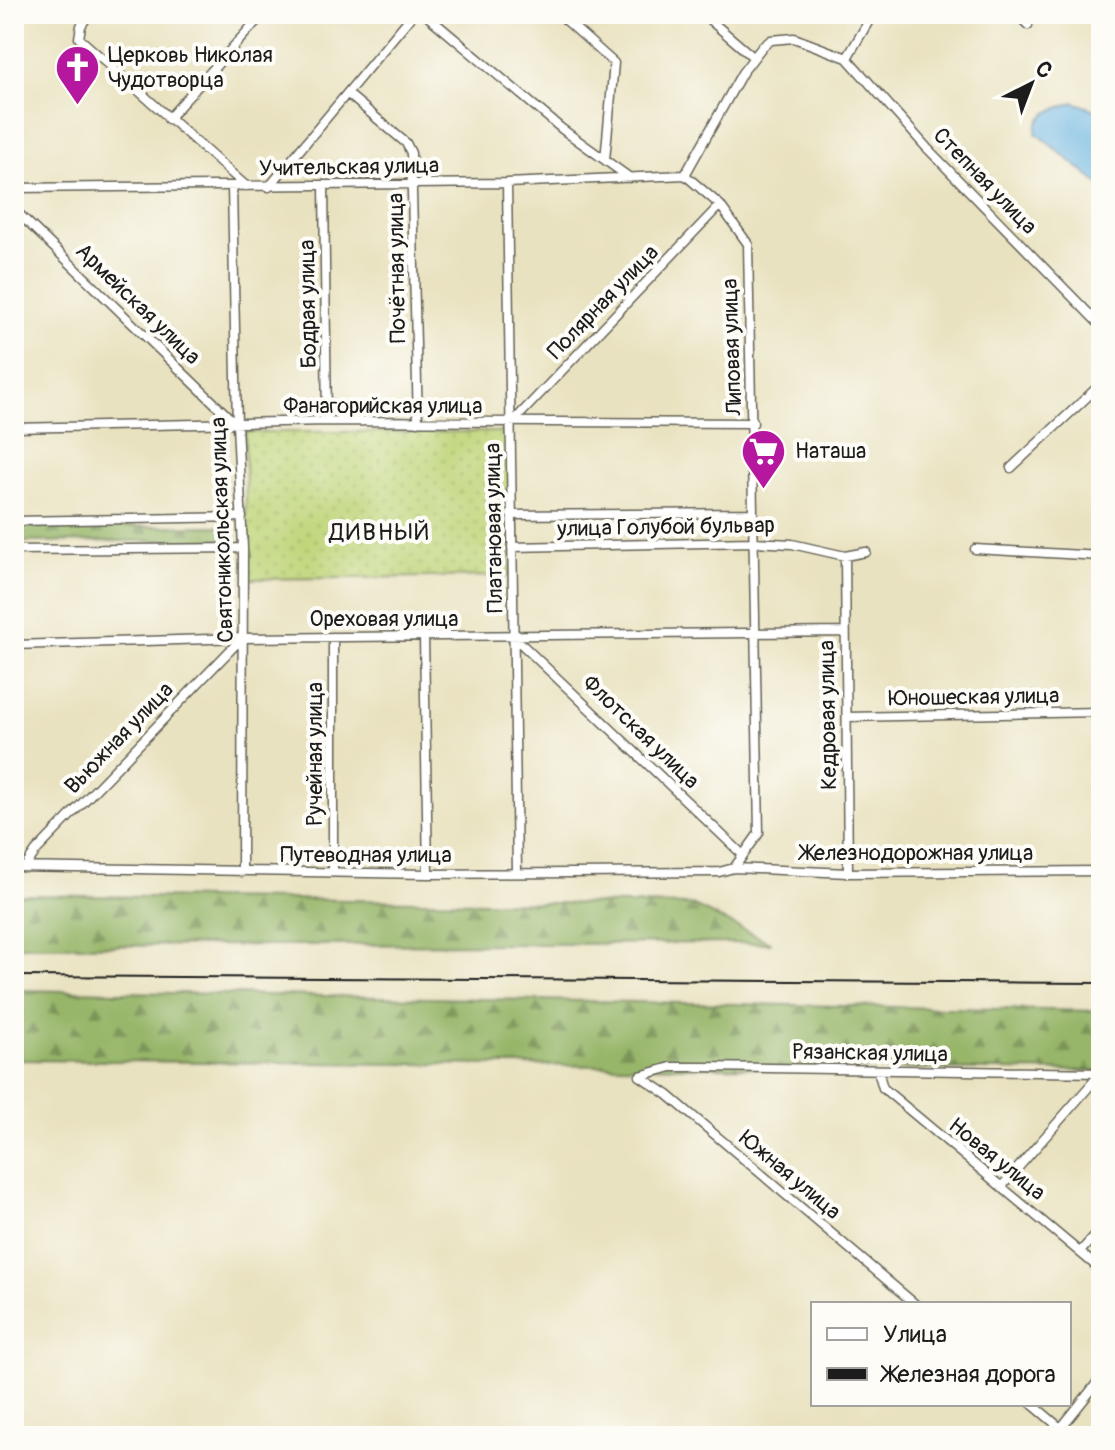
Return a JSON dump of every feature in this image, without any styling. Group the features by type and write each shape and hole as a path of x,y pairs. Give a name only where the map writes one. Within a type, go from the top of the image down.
{"street":[{"path":"89,14 81,26 79,38 247,187"},
{"path":"168,119 263,14"},
{"path":"269,187 413,14"},
{"path":"425,14 562,129 632,179"},
{"path":"559,14 614,63 605,160"},
{"path":"703,14 753,57"},
{"path":"685,175 753,57 771,40 794,38 847,58 873,14"},
{"path":"1017,14 1028,25"},
{"name":"Степная улица","path":"847,58 927,148 1101,326"},
{"name":"Почётная улица","path":"348,94 406,143 411,153 418,422"},
{"name":"Учительская улица","path":"14,188 507,183 685,175"},
{"name":"Липовая улица","path":"685,175 720,205 748,244 759,833 743,855"},
{"name":"Платановая улица","path":"507,183 517,872"},
{"name":"Бодрая улица","path":"324,186 327,421"},
{"name":"Святоникольская улица","path":"232,187 243,548 242,872"},
{"name":"Полярная улица","path":"511,424 720,205"},
{"name":"Армейская улица","path":"14,209 237,425"},
{"path":"1011,468 1101,384"},
{"name":"Фанагорийская улица","path":"14,428 327,421 753,423"},
{"path":"511,515 751,513"},
{"path":"14,521 242,517"},
{"name":"улица Голубой бульвар","path":"512,547 753,542 792,544 845,556 866,552"},
{"path":"14,550 243,548"},
{"path":"975,549 1101,556"},
{"name":"Кедровая улица","path":"845,556 848,873"},
{"name":"Ореховая улица","path":"14,645 243,638 845,632"},
{"path":"424,636 428,874"},
{"name":"Ручейная улица","path":"333,637 333,872"},
{"name":"Флотская улица","path":"513,637 743,855"},
{"name":"Вьюжная улица","path":"25,867 36,851 243,638"},
{"name":"Юношеская улица","path":"847,717 1101,712"},
{"path":"734,868 743,855"},
{"name":"Путеводная улица","path":"14,867 428,874 719,872"},
{"name":"Железнодорожная улица","path":"719,872 734,868 848,873 1101,871"},
{"name":"Рязанская улица","path":"640,1076 671,1067 1101,1073"},
{"name":"Новая улица","path":"878,1071 883,1088 1003,1185 1101,1270"},
{"path":"1003,1185 1101,1073"},
{"name":"Южная улица","path":"640,1076 668,1095 913,1302"},
{"path":"1081,1251 1101,1228"},
{"path":"1061,1428 1101,1378"},
{"path":"1034,1406 1070,1436"}],"green space":[{"path":"245,432 509,432 511,576 247,579"},
{"path":"229,526 233,530 233,540 14,542 14,527"},
{"path":"14,895 692,905 771,943 14,946"},
{"path":"14,990 1101,1011 1101,1071 14,1060"}],"water":[{"path":"1074,102 1101,112 1101,186 1036,133 1044,116"}],"railway":[{"path":"14,976 1101,983"}],"place":[{"name":"Церковь Николая Чудотворца","path":"77,107"},
{"name":"Наташа","path":"764,490"}],"district":[{"name":"ДИВНЫЙ","path":"380,532"}]}
